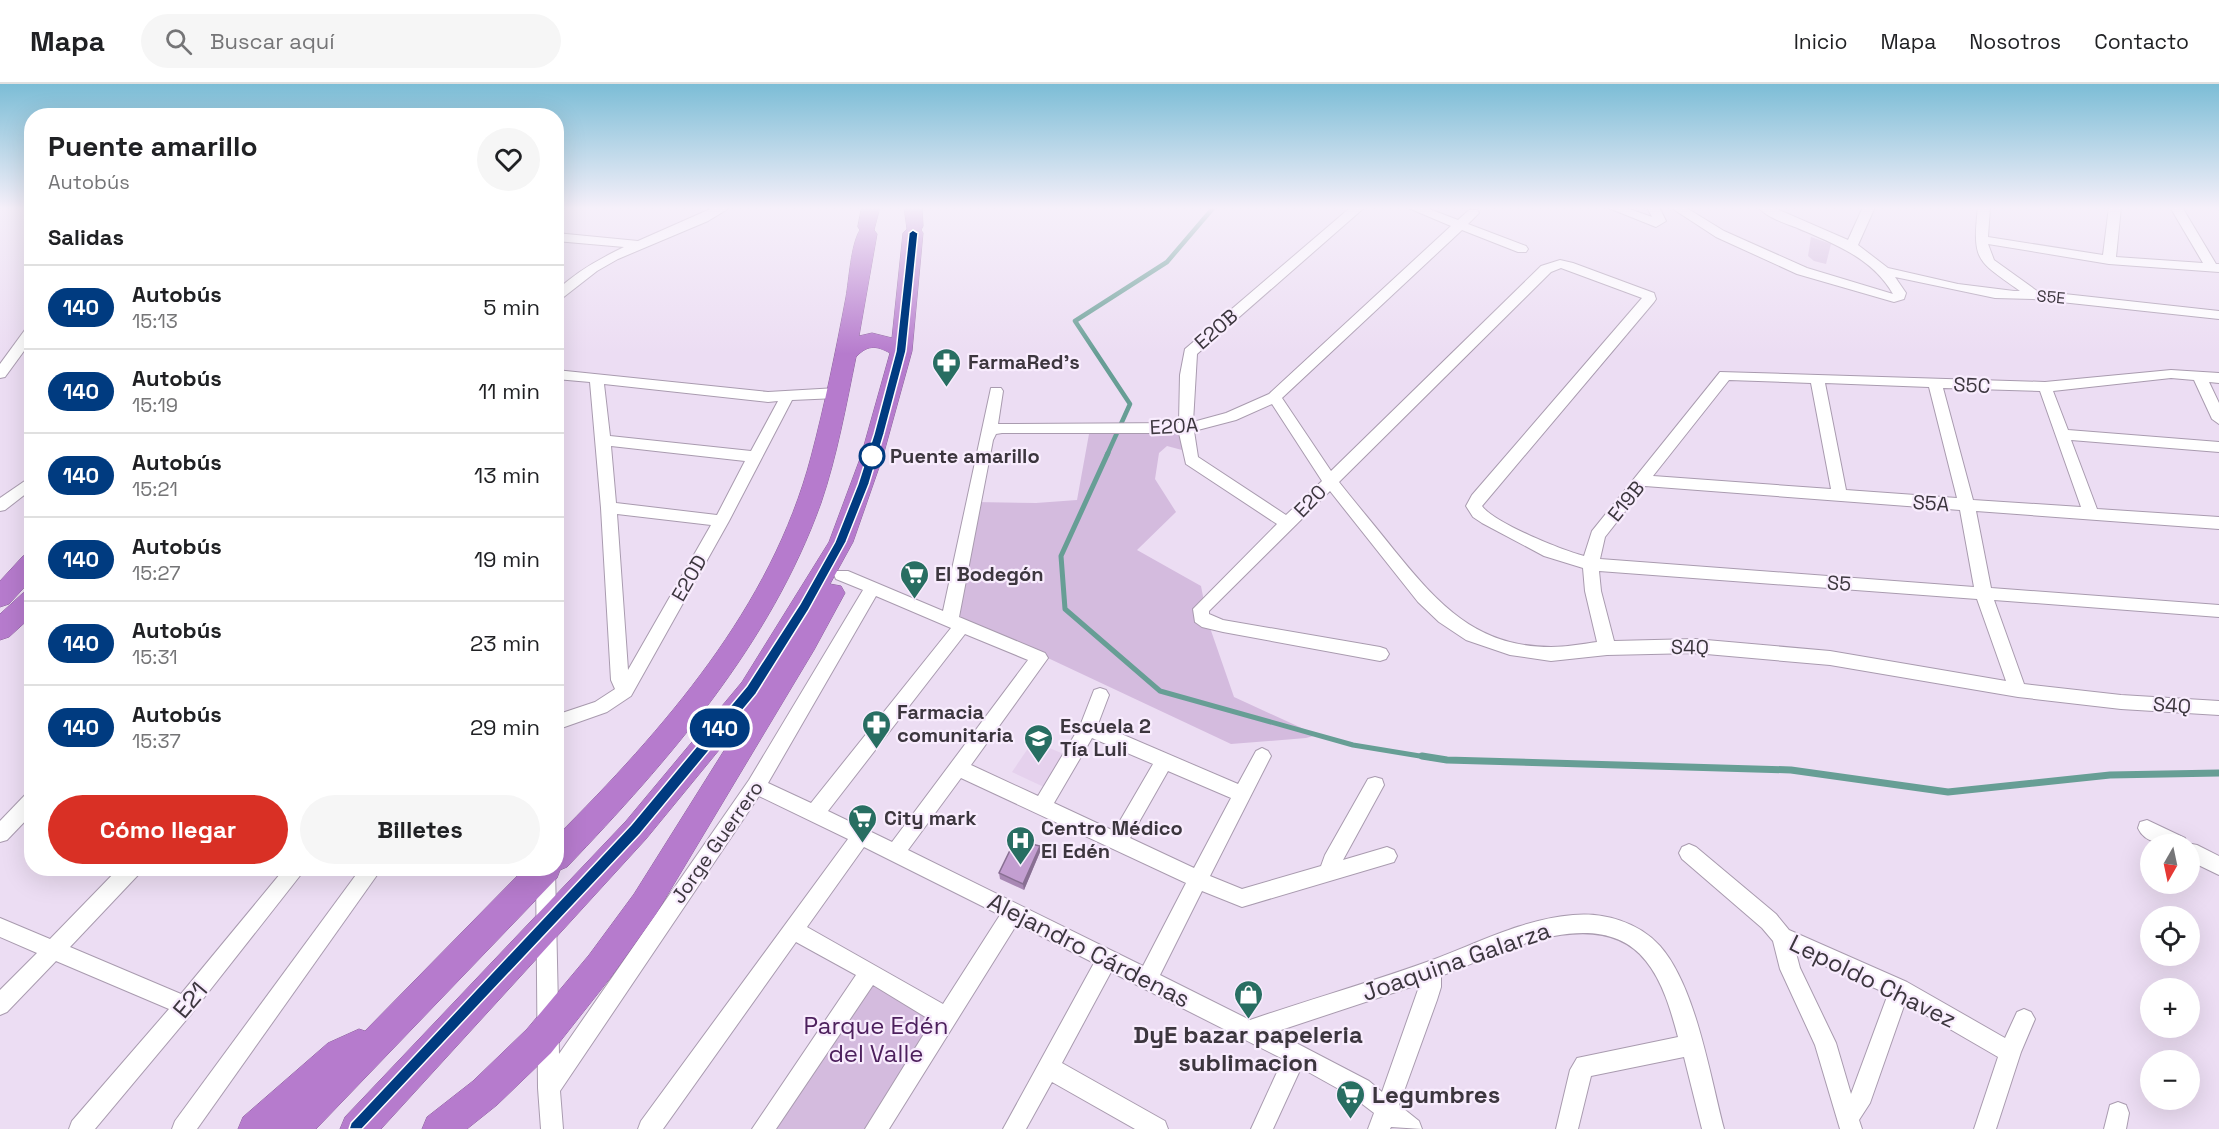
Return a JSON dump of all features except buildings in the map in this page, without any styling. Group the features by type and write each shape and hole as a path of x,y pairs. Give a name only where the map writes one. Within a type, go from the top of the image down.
{"highway":[{"path":"564,850 626,787 687,714 737,645 775,579 803,518 823,461 846,355 863,256"},
{"path":"357,1129 636,830 752,690 841,542 872,456 901,351 910,256"},
{"path":"846,355 860,342 870,340 889,343 901,351"},
{"path":"439,1129 485,1093 539,1041 600,966 645,904 805,643 842,575 845,558 841,542"},
{"path":"0,597 24,572"},
{"path":"0,630 24,608"},
{"path":"292,1129 538,876"},
{"path":"255,1129 340,1055 386,1031"},
{"path":"368,1129 417,1065"},
{"path":"456,1129 485,1093"}],"street":[{"path":"564,292 590,268 619,256"},
{"name":"E20B","path":"1288,524 1191,460 1184,428 1190,352 1302,256"},
{"name":"E20A","path":"990,431 1002,428 1184,428 1206,425 1244,412 1274,397 1427,256"},
{"path":"1767,256 1802,272 1894,298 1899,296 1900,293 1884,271 1864,256"},
{"path":"1985,256 1992,268 2033,295"},
{"path":"2083,256 2175,266 2215,267"},
{"path":"2109,256 2109,260"},
{"name":"E20","path":"1380,654 1223,626 1208,622 1201,617 1201,609 1546,269 1560,264 1636,289 1649,296 1648,304 1484,490 1474,506"},
{"name":"S5E","path":"1884,271 1982,293 2013,297 2033,295 2219,315"},
{"path":"0,374 24,341"},
{"name":"S5C","path":"1725,375 2045,387 2171,374 2219,378"},
{"path":"564,375 768,397 837,393"},
{"name":"E19B","path":"1607,648 1589,564 1591,549 1598,535 1725,375"},
{"path":"2199,375 2219,419"},
{"path":"1817,378 1840,497"},
{"path":"597,379 609,508 620,680 625,691"},
{"path":"1935,383 1967,506 1984,595 2018,690"},
{"path":"2045,387 2091,514"},
{"path":"815,813 957,622 996,391"},
{"name":"E20D","path":"564,720 597,710 612,702 625,691 722,521 788,397"},
{"name":"S4Q","path":"1274,397 1330,481 1424,598 1445,617 1472,635 1510,648 1551,654 1607,648 1695,646 1830,658 2018,690 2121,702 2219,708"},
{"path":"2061,434 2219,447"},
{"path":"602,440 755,457"},
{"name":"S5A","path":"1642,481 2219,523"},
{"path":"0,506 24,487"},
{"name":"S5","path":"1474,506 1478,513 1487,519 1550,552 1589,564 2219,611"},
{"path":"609,508 722,521"},
{"path":"842,575 1039,658 957,766 895,853"},
{"name":"Jorge Guerrero","path":"549,1087 756,786 873,587"},
{"path":"1042,806 1088,728 1100,695"},
{"path":"1088,728 1244,795"},
{"path":"1147,980 1262,756"},
{"path":"1118,841 1165,760"},
{"path":"957,766 1229,894 1242,898 1387,856"},
{"path":"1329,873 1332,861 1375,785"},
{"name":"Alejandro Cárdenas","path":"756,786 815,813 1296,1054 1361,1089 1411,1129"},
{"path":"0,834 24,809"},
{"path":"2147,828 2159,834"},
{"path":"650,1129 861,836"},
{"name":"Lepoldo Chavez","path":"1689,853 1769,921 1782,937 1900,989 2010,1052"},
{"path":"2200,856 2219,866"},
{"path":"0,1005 124,876"},
{"name":"E21","path":"80,1129 185,1006 291,876"},
{"path":"183,1129 367,876"},
{"path":"546,876 549,1087 552,1129"},
{"path":"876,1129 1013,912"},
{"name":"Joaquina Galarza","path":"1250,1030 1552,927 1584,924 1616,928 1640,941 1660,963 1676,998 1713,1129"},
{"path":"0,927 185,1006"},
{"path":"793,930 945,1017"},
{"path":"1782,937 1790,969 1825,1042 1848,1121"},
{"path":"1014,1129 1107,960"},
{"path":"1378,1129 1427,1000 1431,987 1430,970"},
{"path":"763,1129 870,972"},
{"path":"1848,1121 1859,1103 1900,989"},
{"path":"1985,1129 2010,1052 2024,1019"},
{"path":"1567,1129 1581,1070 1585,1066 1689,1045"},
{"path":"1262,1129 1296,1054"},
{"path":"1047,1067 1145,1126"}],"shaded area":[{"name":"Escuela 2 Tía Luli","path":"1033,741 1066,755 1044,787 1012,772"}],"green space":[{"path":"1808,256 1828,256 1826,264 1814,261"},
{"path":"1182,432 1182,450 1167,446 1159,453 1155,479 1176,512 1137,550 1201,586 1208,622 1234,697 1317,735 1306,738 1231,744 1050,659 950,619 975,502 1036,503 1077,500 1089,434"},
{"name":"Parque Edén del Valle","path":"866,977 937,1020 866,1129 769,1129"}],"waterway":[{"path":"1107,455 1130,404 1075,321 1167,262 1172,256"},
{"path":"1108,453 1061,556 1065,609 1160,691 1353,745 1432,758"},
{"path":"1422,756 1447,760 1791,770 1948,792 2110,775 2219,773"}],"bus line":[{"name":"140","path":"357,1129 636,830 752,690 804,607 841,542 849,523 879,434 901,351 911,256"}],"place":[{"name":"FarmaRed's","path":"947,388"},
{"name":"Puente amarillo","path":"872,456"},
{"name":"El Bodegón","path":"914,600"},
{"name":"Farmacia comunitaria","path":"876,750"},
{"name":"Escuela 2 Tía Luli","path":"1039,764"},
{"name":"City mark","path":"863,844"},
{"name":"Centro Médico El Edén","path":"1020,866"},
{"name":"DyE bazar papeleria sublimacion","path":"1248,1020"},
{"name":"Legumbres","path":"1351,1120"}]}
